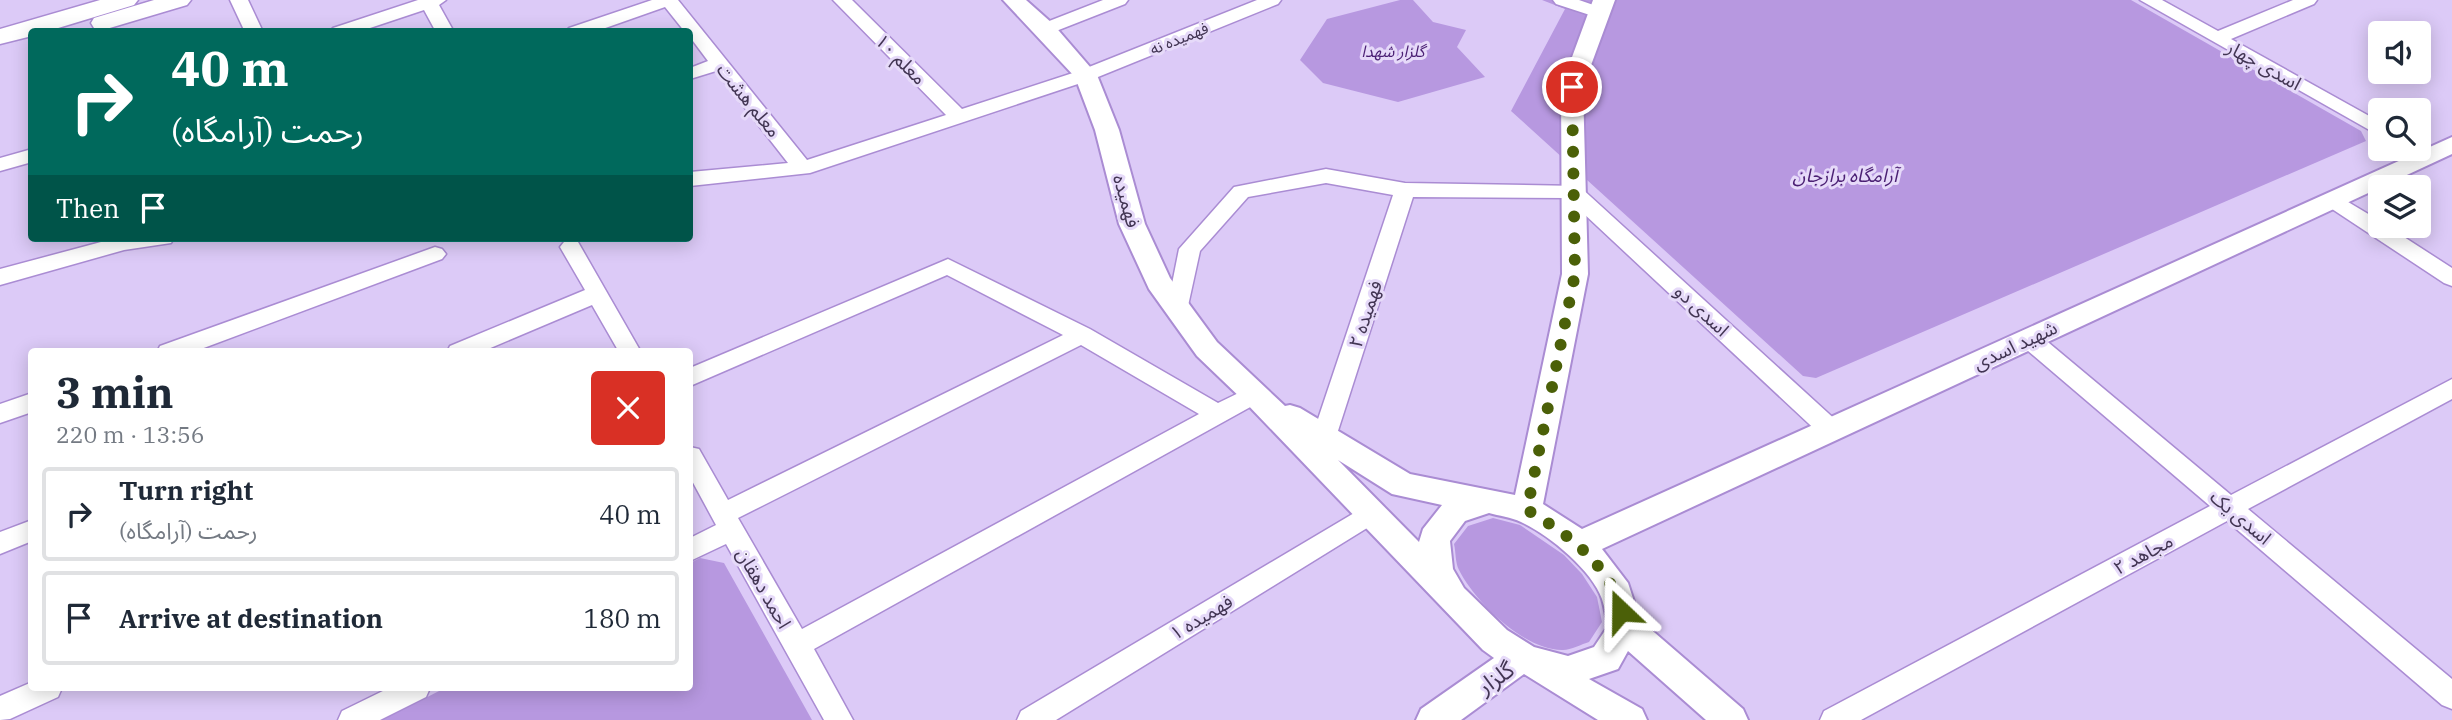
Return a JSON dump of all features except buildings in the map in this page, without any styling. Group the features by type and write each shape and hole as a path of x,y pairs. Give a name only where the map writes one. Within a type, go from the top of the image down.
{"main road":[{"path":"31,28 126,0"},
{"path":"88,28 179,0"},
{"path":"0,37 28,29"},
{"path":"0,54 28,46"}],"street":[{"path":"239,0 252,28"},
{"path":"587,28 669,0"},
{"name":"معلم هشت","path":"669,0 692,28"},
{"name":"معلم ۱۰","path":"842,0 960,118"},
{"name":"فهمیده","path":"1014,0 1045,29 1086,75 1107,130 1132,224 1158,282 1207,349 1255,394"},
{"path":"1045,29 1119,0"},
{"name":"فهمیده نه","path":"693,179 803,168 1086,75 1272,0"},
{"path":"1527,510 1575,274 1572,87 1601,6 1562,0"},
{"name":"اسدی چهار","path":"2149,0 2368,123"},
{"path":"2217,38 2308,0"},
{"path":"351,28 431,1 443,28"},
{"name":"معلم هشت","path":"693,30 803,168"},
{"path":"693,73 720,63"},
{"path":"0,165 28,156"},
{"name":"شهید اسدی","path":"1579,545 2333,200 2409,161"},
{"path":"1178,309 1190,249 1241,192 1326,176 1405,191 1572,191"},
{"name":"فهمیده ۲","path":"1324,437 1405,191"},
{"name":"اسدی دو","path":"1572,191 1831,430"},
{"path":"2333,200 2452,278"},
{"path":"0,277 132,242"},
{"path":"570,247 628,348"},
{"path":"179,348 435,254"},
{"path":"693,376 948,266 1082,335 1218,414"},
{"path":"468,348 597,294"},
{"path":"693,548 726,522 1082,335"},
{"name":"اسدی یک","path":"2029,339 2452,696"},
{"name":"مجاهد ۲","path":"1834,720 2452,388"},
{"path":"1255,394 1403,485 1527,510 1579,545 1617,593 1625,628 1731,720"},
{"path":"797,645 1255,394"},
{"path":"1255,394 1488,633 1524,659 1630,720"},
{"path":"0,414 28,404"},
{"name":"احمد دهقان","path":"693,462 839,720"},
{"path":"1453,598 1437,571 1434,538 1454,512 1489,501"},
{"name":"فهمیده ۱","path":"1031,720 1371,513"},
{"path":"0,543 28,532"},
{"path":"1524,659 1568,671 1606,658 1625,628"},
{"name":"گلزار","path":"1433,720 1524,659"},
{"path":"0,710 41,691"},
{"path":"352,720 410,691"}],"green space":[{"name":"گلزار شهدا","path":"1400,0 1413,0 1433,22 1466,30 1457,47 1485,77 1398,102 1323,83 1300,60 1327,19"},
{"name":"آرامگاه برازجان","path":"1542,0 2131,0 2361,131 2366,141 1816,378 1803,376 1511,111 1565,9"},
{"path":"1493,518 1520,525 1564,555 1582,574 1597,597 1602,622 1589,642 1563,650 1533,642 1503,622 1477,596 1458,567 1454,544 1468,526"},
{"path":"700,558 724,563 812,720 382,720 439,691 693,691 693,562"}],"route":[{"path":"1572,87 1575,274 1527,510 1579,545 1617,593 1621,611"}]}
